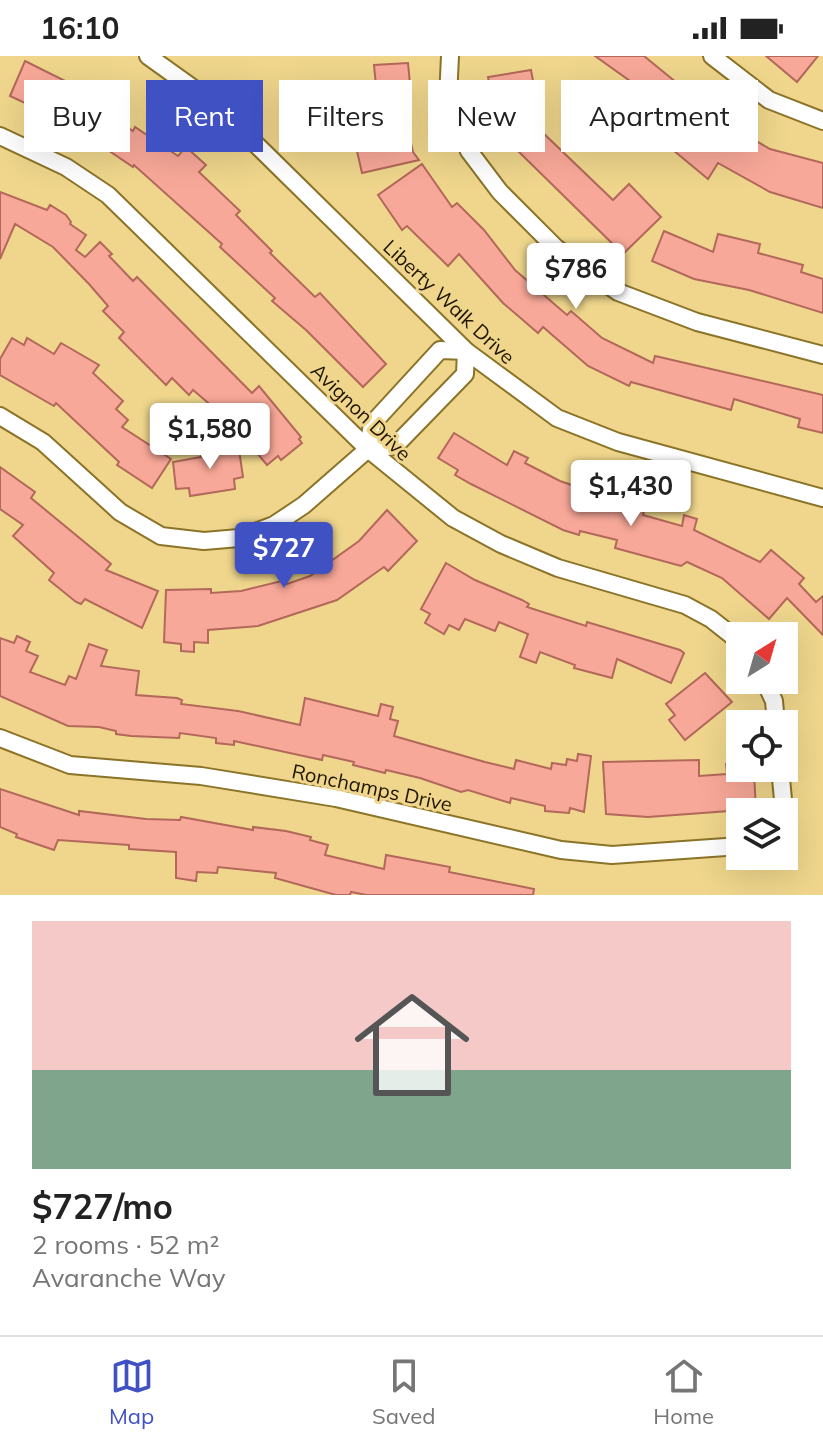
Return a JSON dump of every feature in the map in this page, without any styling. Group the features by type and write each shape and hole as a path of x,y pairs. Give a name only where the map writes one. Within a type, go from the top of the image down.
{"street":[{"name":"Liberty Walk Drive","path":"150,56 215,104 466,351 557,418 618,442 823,498"},
{"path":"450,56 448,98 469,151 500,192 556,248 618,292 697,322 823,355"},
{"path":"712,56 769,100 823,121"},
{"name":"Avignon Drive","path":"0,136 66,167 126,211 368,449 453,518 501,544 558,568 685,605 726,631"},
{"path":"0,416 43,442 120,512 161,536 204,541 239,538 274,525 304,505 368,449 395,446 465,374 466,351 440,350 372,424 368,449"},
{"name":"Ronchamps Drive","path":"0,738 70,765 201,776 336,798 561,850 612,855 726,847"}],"building":[{"path":"595,56 644,56 673,80 629,80"},
{"path":"766,56 818,56 797,82"},
{"path":"25,61 63,80 24,80 24,103 10,96"},
{"path":"408,63 410,80 375,80 374,65"},
{"path":"531,70 533,80 489,80 488,77"},
{"path":"135,127 146,134 146,152 172,152 178,156 182,152 192,152 206,165 199,172 240,211 236,215 272,251 270,253 315,297 320,293 386,364 363,387 272,301 275,298 220,247 222,244 133,167 111,152 130,152 130,129 133,131"},
{"path":"545,135 613,200 629,184 661,217 623,254 519,152 545,152"},
{"path":"758,142 770,149 823,163 823,208 770,192 718,163 708,179 675,152 758,152"},
{"path":"412,148 419,160 362,173 357,152 412,152"},
{"path":"422,164 452,207 457,203 484,230 515,270 567,315 571,311 602,338 653,363 655,356 823,395 823,433 798,427 800,419 734,399 731,410 631,382 629,386 588,366 543,327 538,333 503,303 459,254 448,266 407,226 402,230 378,195"},
{"path":"0,192 47,210 50,205 66,215 70,224 86,235 76,250 85,257 100,242 133,281 137,277 252,393 259,386 301,437 302,443 281,460 278,456 267,465 222,411 220,413 193,390 189,395 172,378 166,385 119,338 124,332 103,311 108,306 89,284 53,247 15,224 0,259"},
{"path":"664,231 713,252 718,234 760,244 758,253 803,265 801,272 823,279 823,313 749,290 694,279 652,261"},
{"path":"12,338 24,345 27,338 54,354 61,343 99,365 93,373 123,401 116,409 128,420 122,427 171,459 152,488 117,465 119,462 56,403 54,406 0,375 0,359"},
{"path":"454,433 507,465 514,451 528,458 525,463 560,481 607,497 608,490 647,500 643,515 682,526 684,515 697,519 694,530 760,562 771,550 804,578 799,584 816,602 823,596 823,635 787,598 769,619 722,578 687,562 681,566 615,548 617,540 563,530 471,484 455,475 458,470 438,458"},
{"path":"238,443 243,477 234,479 235,489 190,496 189,488 176,489 173,462 201,457 200,449"},
{"path":"0,467 35,492 31,498 111,564 106,570 158,591 142,628 85,599 81,604 76,602 49,580 54,573 13,536 23,525 0,509"},
{"path":"387,510 417,541 388,571 384,567 337,600 258,626 208,630 208,643 194,642 194,652 181,651 181,644 164,642 166,590 241,591 286,580 287,584 310,576 359,541"},
{"path":"446,563 475,580 522,600 529,604 527,607 680,650 684,653 671,683 617,659 612,678 574,668 575,665 540,652 536,663 520,657 528,634 499,622 495,631 465,619 459,630 449,625 444,634 425,623 430,614 421,609"},
{"path":"17,636 30,642 26,651 38,656 30,672 65,685 69,676 76,679 89,644 107,650 101,666 139,671 136,695 177,698 182,700 181,704 238,711 300,725 305,698 378,716 381,704 393,707 390,719 398,721 394,736 485,762 514,769 516,760 551,769 552,763 566,765 567,759 577,761 578,754 591,756 584,812 570,808 569,813 545,811 545,806 511,798 510,803 468,790 461,792 420,778 386,770 385,773 323,755 322,760 234,741 234,745 216,743 216,738 180,733 179,738 131,736 99,727 68,726 0,696 0,638 14,643"},
{"path":"705,673 732,702 685,740 669,720 675,715 666,704"},
{"path":"699,760 699,776 726,774 726,782 754,782 755,798 726,798 726,811 648,817 606,814 603,762"},
{"path":"0,789 79,815 79,811 146,819 180,820 181,817 253,830 253,827 286,831 328,845 325,855 384,869 386,855 450,867 449,872 534,889 533,895 366,895 351,892 350,895 336,895 275,878 276,873 218,867 217,873 197,872 196,881 176,878 176,852 58,840 54,850 16,837 17,834 0,827"}]}
